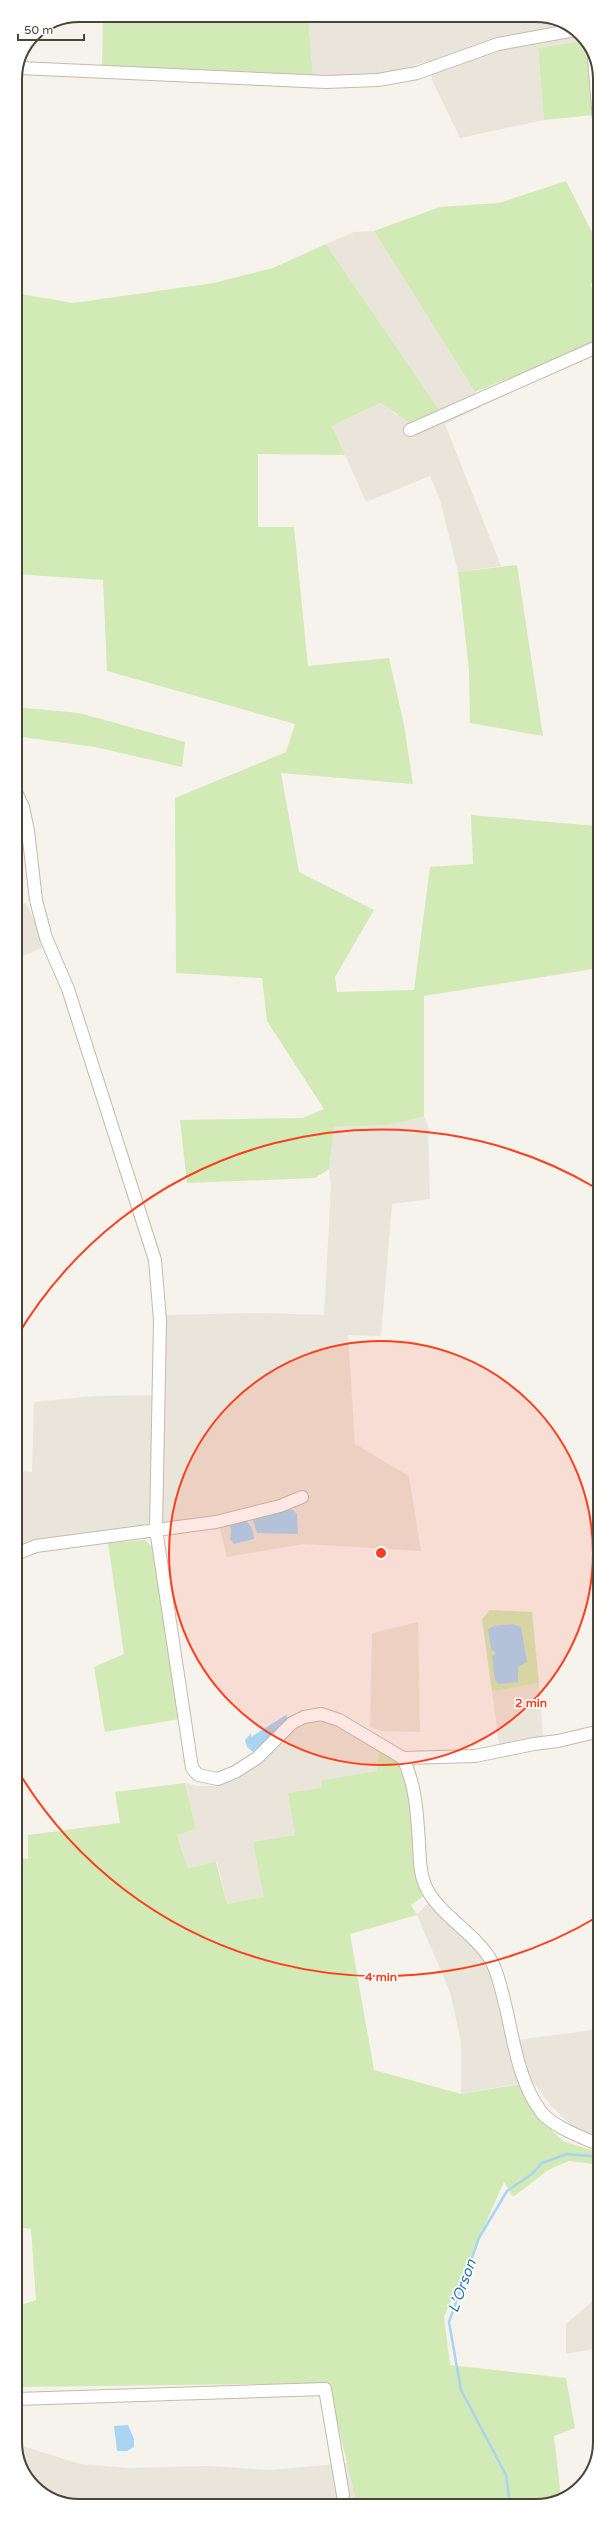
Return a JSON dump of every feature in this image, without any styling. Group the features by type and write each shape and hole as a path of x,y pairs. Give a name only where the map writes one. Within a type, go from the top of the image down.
{"street":[{"path":"23,68 326,82 363,81 417,73 498,44 567,31"},
{"path":"410,430 593,349"},
{"path":"22,805 28,831 36,900 46,938 68,989 155,1260 160,1320 156,1529 185,1731 192,1768 198,1775 218,1779 235,1772 257,1758 292,1723 304,1717 321,1714 339,1720 403,1758 475,1756 534,1744 566,1740 593,1732"},
{"path":"22,1552 36,1546 216,1522 280,1506 302,1497"},
{"path":"403,1758 412,1776 416,1797 420,1871 425,1886 434,1900 477,1943 492,1962 500,1985 524,2081 543,2114 575,2135 593,2142"},
{"path":"22,2399 325,2389 343,2495"}],"shaded area":[{"path":"309,22 540,22 558,26 579,41 590,61 592,68 593,97 575,42 538,48 544,120 460,138 432,80 429,61 390,72 354,77 313,76"},
{"path":"374,231 475,392 481,407 445,424 501,566 458,572 440,500 430,476 366,502 332,426 382,403 397,415 439,410 326,244 354,232"},
{"path":"26,903 47,946 22,956 22,904"},
{"path":"424,1117 428,1126 430,1199 392,1204 381,1336 348,1335 355,1444 409,1476 421,1551 304,1544 227,1557 217,1518 22,1549 22,1471 32,1472 34,1402 94,1396 164,1395 167,1315 258,1313 324,1315 331,1187 329,1169 334,1127 387,1125"},
{"path":"418,1622 420,1732 381,1731 370,1727 372,1633"},
{"path":"539,1683 543,1736 499,1744 492,1692"},
{"path":"305,1721 324,1721 340,1726 379,1749 377,1771 322,1780 322,1788 295,1835 253,1842 265,1897 227,1904 217,1862 188,1868 177,1834 196,1829 185,1783 197,1786 214,1786 236,1780"},
{"path":"430,1901 474,1945 486,1962 496,1983 510,2041 593,2030 593,2135 573,2127 552,2107 532,2081 461,2094 461,2042 450,1992 417,1915"},
{"path":"593,2301 593,2349 566,2354 566,2324"},
{"path":"22,2446 80,2464 129,2468 209,2466 270,2470 347,2463 356,2499 75,2499 57,2495 36,2480 25,2460"}],"green space":[{"path":"103,22 309,22 313,76 204,73 102,65"},
{"path":"575,42 581,44 586,53 593,115 544,120 538,48"},
{"path":"566,181 593,234 593,282 590,285 593,289 593,343 475,392 374,231 440,207 499,203"},
{"path":"326,244 439,410 412,424 381,403 332,426 345,455 258,454 258,527 294,527 308,666 389,658 404,725 413,784 281,773 299,872 374,910 335,977 337,992 414,990 430,867 473,864 471,815 593,826 593,969 424,996 424,1117 387,1125 334,1127 329,1169 315,1178 187,1183 180,1120 303,1118 324,1109 267,1021 262,978 176,973 175,798 286,752 295,724 107,671 103,580 22,574 22,294 73,303 214,283 273,268"},
{"path":"517,565 543,736 470,723 469,670 458,572"},
{"path":"22,708 79,713 185,742 182,767 95,747 22,737"},
{"path":"145,1540 154,1548 179,1719 105,1732 94,1667 124,1654 108,1543"},
{"path":"490,1610 532,1612 539,1683 492,1692 482,1619"},
{"path":"379,1749 398,1762 411,1788 425,1895 411,1905 417,1915 350,1934 374,2070 461,2094 521,2084 544,2123 563,2141 593,2151 593,2164 569,2161 548,2170 513,2197 504,2182 444,2317 450,2365 566,2378 575,2428 554,2436 561,2493 547,2498 356,2499 328,2383 22,2387 22,2305 36,2300 31,2229 22,2228 22,1858 28,1859 28,1835 120,1823 115,1792 185,1783 196,1829 177,1835 188,1868 216,1862 227,1904 264,1897 253,1842 295,1835 288,1793 322,1788 322,1780 377,1771"}],"water":[{"path":"285,1510 293,1510 297,1514 298,1534 257,1533 252,1517"},
{"path":"245,1519 252,1528 254,1539 234,1544 230,1539 231,1530 229,1522"},
{"path":"512,1624 521,1627 527,1662 518,1667 518,1682 499,1684 495,1680 492,1657 496,1653 491,1649 488,1629 494,1626"},
{"path":"286,1715 288,1718 258,1748 253,1752 247,1747 245,1740 251,1733 251,1737"},
{"path":"128,2425 134,2439 134,2447 127,2451 117,2451 114,2426"}],"waterway":[{"name":"L’Orson","path":"509,2499 506,2475 461,2390 449,2322 479,2238 507,2191 532,2174 542,2163 567,2154 593,2156"}]}
